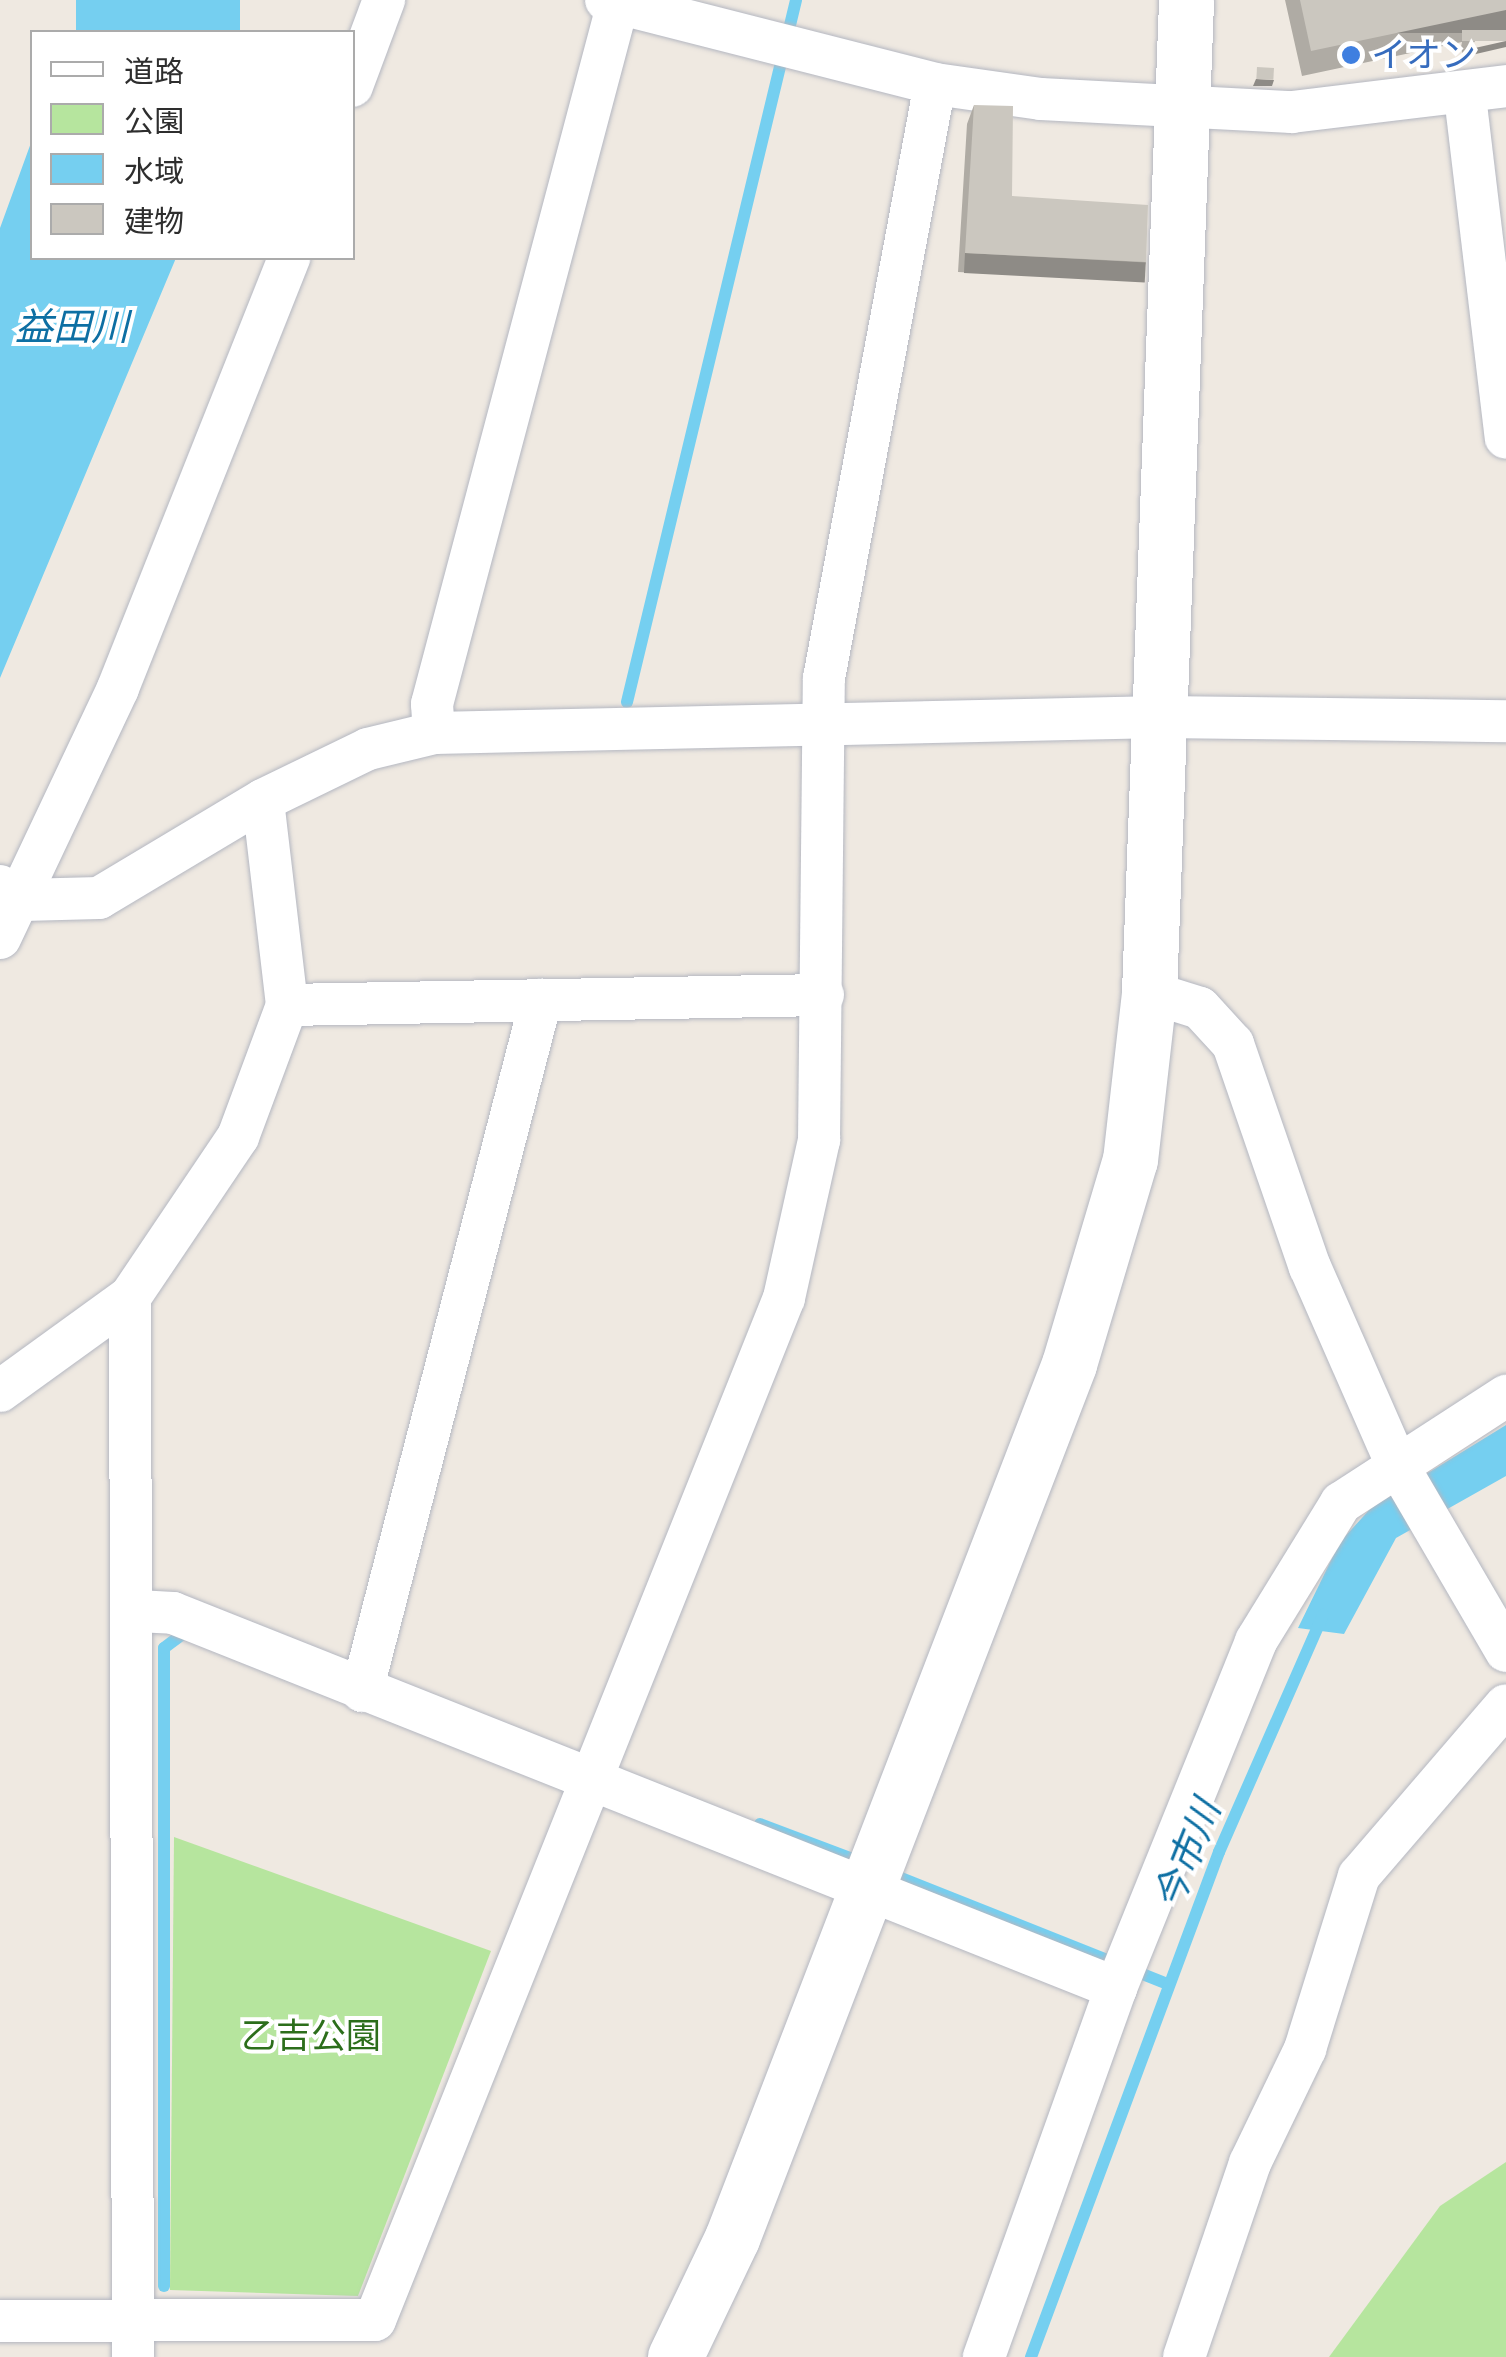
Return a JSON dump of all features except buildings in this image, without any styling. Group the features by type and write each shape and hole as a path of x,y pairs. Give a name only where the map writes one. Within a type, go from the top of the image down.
{"street":[{"path":"355,78 384,0"},
{"path":"676,2357 732,2238 1069,1364 1130,1160 1149,992 1188,110 1186,0"},
{"path":"434,734 432,704 612,2 935,84 1188,110 1292,112 1465,96 1506,86"},
{"path":"0,2322 132,2341 375,2320 784,1298 819,1140 822,726 935,84"},
{"path":"1465,96 1506,438"},
{"path":"0,938 12,893 288,260"},
{"path":"12,893 99,898 264,800 368,749 434,734 1161,717 1506,721"},
{"path":"0,1391 130,1297 238,1137 287,1005 264,800"},
{"path":"1149,992 1200,1008 1234,1044 1310,1266 1402,1472 1430,1528 1506,1652"},
{"path":"287,1005 823,995"},
{"path":"362,1691 541,1000"},
{"path":"130,1297 137,1610 132,2341"},
{"path":"984,2357 1116,1988 1256,1640 1340,1503 1402,1472 1506,1396"},
{"path":"137,1610 173,1613 589,1784 1116,1988"},
{"path":"1184,2357 1250,2163 1305,2049 1359,1876 1506,1704"}],"green space":[{"name":"乙吉公園","path":"174,1837 491,1951 358,2296 170,2290"},
{"path":"1506,2162 1506,2357 1329,2357 1440,2206"}],"water":[{"path":"76,0 240,0 240,30 76,30"},
{"name":"益田川","path":"30,146 30,260 175,260 0,678 0,228"},
{"path":"1506,1425 1506,1476 1396,1538 1344,1634 1298,1628 1340,1542 1371,1508"}],"waterway":[{"path":"627,702 796,0"},
{"name":"今市川","path":"1031,2357 1219,1852 1323,1615"},
{"path":"164,2286 164,1648 181,1635"},
{"path":"760,1824 863,1863"},
{"path":"886,1872 1168,1984"}],"place":[{"name":"イオン","path":"1351,55"}]}
